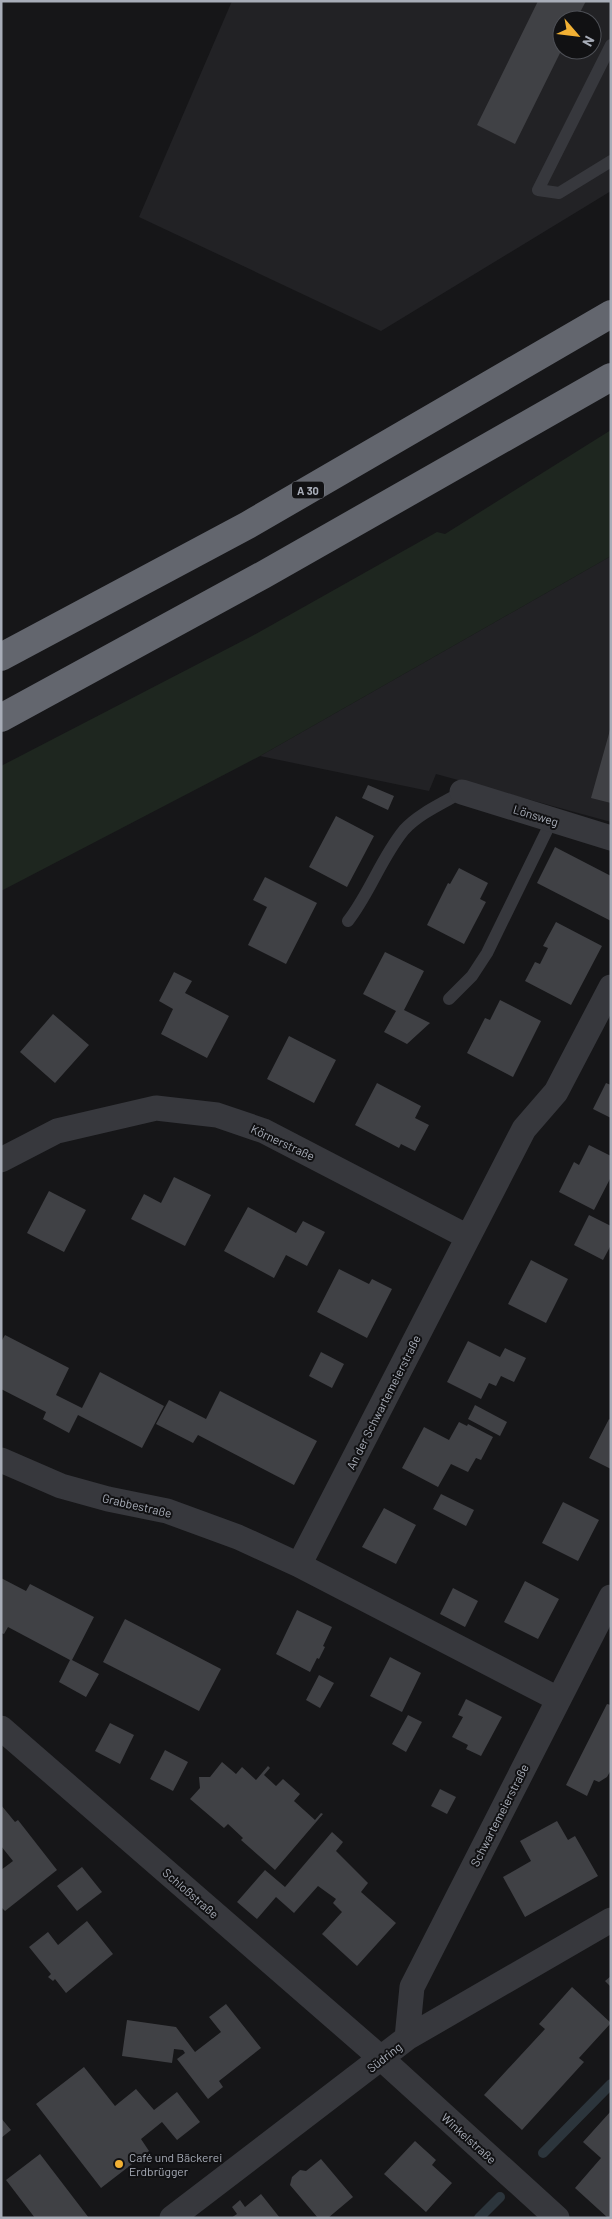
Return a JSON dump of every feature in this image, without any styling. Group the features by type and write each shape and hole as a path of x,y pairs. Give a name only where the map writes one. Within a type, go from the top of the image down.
{"highway":[{"name":"A 30","path":"1,657 248,525 611,314"},
{"path":"1,718 263,574 611,377"}],"street":[{"name":"Lönsweg","path":"462,792 611,838"},
{"name":"An der Schwartemeierstraße","path":"300,1565 524,1129 556,1092 611,987"},
{"name":"Körnerstraße","path":"1,1160 57,1131 156,1108 217,1115 264,1131 468,1237"},
{"name":"Grabbestraße","path":"1,1460 61,1486 108,1499 167,1511 238,1537 300,1565"},
{"path":"300,1565 558,1699"},
{"name":"Schwartemeierstraße","path":"407,2038 412,1987 611,1597"},
{"name":"Schloßstraße","path":"1,1728 382,2059"},
{"name":"Südring","path":"172,2218 407,2038 611,1920"},
{"name":"Winkelstraße","path":"382,2059 557,2218"}],"lane":[{"path":"611,45 538,190 559,193 611,161"},
{"path":"348,921 361,905 388,853 405,829 427,812 462,792"},
{"path":"449,999 472,976 487,953 552,820"}],"shaded area":[{"path":"232,1 611,1 611,191 381,331 139,217"},
{"path":"611,430 611,556 260,756 1,891 1,766 252,636 437,532 445,534"},
{"path":"611,556 611,822 436,774 429,791 260,756"}],"building":[{"path":"538,1 586,1 581,10 552,10 552,60 557,60 515,144 477,125"},
{"path":"611,730 611,803 591,798"},
{"path":"368,785 394,796 388,810 362,798"},
{"path":"336,816 374,836 347,887 309,867"},
{"path":"555,847 611,876 611,921 537,883"},
{"path":"459,868 488,883 480,899 486,902 464,944 427,925 448,883 450,884"},
{"path":"265,877 317,903 286,964 248,945 267,907 253,900"},
{"path":"556,922 602,946 571,1005 525,981 535,962 540,964 548,948 543,946"},
{"path":"385,952 424,971 404,1010 430,1023 407,1044 384,1032 396,1011 363,994"},
{"path":"174,972 192,981 185,993 229,1016 207,1058 161,1034 173,1009 159,1001"},
{"path":"500,1000 541,1021 513,1077 467,1053 485,1018 490,1020"},
{"path":"53,1014 89,1045 55,1083 20,1052"},
{"path":"289,1036 336,1060 314,1103 267,1079"},
{"path":"377,1083 421,1106 415,1118 429,1125 415,1151 401,1144 399,1148 355,1125"},
{"path":"606,1083 611,1085 611,1118 593,1109"},
{"path":"589,1145 611,1156 611,1177 594,1210 559,1192 574,1162 579,1165"},
{"path":"174,1177 211,1195 185,1246 131,1219 144,1194 161,1203"},
{"path":"49,1191 86,1210 64,1252 27,1233"},
{"path":"248,1207 296,1233 303,1221 325,1232 307,1266 286,1255 274,1278 224,1251"},
{"path":"589,1215 611,1226 611,1245 603,1260 574,1245"},
{"path":"531,1260 568,1279 546,1323 508,1304"},
{"path":"339,1269 369,1284 372,1279 392,1289 367,1338 317,1312"},
{"path":"5,1335 69,1368 56,1395 82,1408 100,1372 164,1406 142,1448 78,1415 69,1433 43,1419 46,1412 1,1389 1,1342"},
{"path":"468,1341 500,1357 505,1348 526,1358 514,1382 501,1376 496,1386 489,1383 481,1399 447,1382"},
{"path":"321,1352 344,1364 332,1388 309,1376"},
{"path":"220,1391 317,1441 294,1485 198,1435 193,1443 156,1424 169,1400 206,1419"},
{"path":"475,1405 507,1422 500,1436 468,1419"},
{"path":"609,1419 611,1420 611,1469 589,1458"},
{"path":"459,1422 467,1426 468,1424 493,1437 481,1460 476,1458 468,1472 451,1464 438,1487 402,1468 424,1427 449,1440"},
{"path":"441,1494 474,1510 466,1526 433,1509"},
{"path":"563,1502 599,1520 578,1561 542,1543"},
{"path":"384,1508 416,1525 396,1564 362,1547"},
{"path":"1,1578 26,1591 30,1584 94,1617 72,1660 99,1674 86,1697 59,1682 70,1660 8,1627 4,1634 1,1633"},
{"path":"525,1581 559,1599 538,1639 504,1622"},
{"path":"453,1588 478,1601 465,1627 440,1614"},
{"path":"297,1610 332,1627 323,1646 325,1647 310,1672 276,1654"},
{"path":"125,1619 221,1669 199,1711 103,1662"},
{"path":"390,1657 421,1673 402,1712 370,1696"},
{"path":"319,1675 334,1683 320,1708 306,1700"},
{"path":"466,1699 502,1717 481,1756 466,1749 468,1745 452,1737 463,1717 458,1715"},
{"path":"607,1704 611,1705 611,1770 607,1777 599,1782 594,1780 587,1796 566,1785"},
{"path":"408,1715 422,1722 406,1752 392,1744"},
{"path":"110,1723 134,1735 120,1764 95,1751"},
{"path":"165,1750 188,1762 173,1791 150,1779"},
{"path":"222,1762 236,1774 242,1767 256,1780 268,1766 270,1768 264,1775 276,1786 283,1779 300,1794 294,1801 315,1820 321,1813 323,1814 275,1870 241,1840 243,1838 228,1824 224,1828 190,1799 200,1788 199,1777 210,1777"},
{"path":"440,1789 456,1797 447,1814 431,1806"},
{"path":"1,1805 15,1822 18,1820 57,1870 5,1911 1,1907 1,1870 13,1861 1,1846"},
{"path":"557,1821 568,1840 575,1836 598,1876 525,1917 503,1877 531,1861 520,1841"},
{"path":"332,1832 343,1842 336,1851 368,1883 361,1892 396,1923 357,1966 322,1934 342,1912 333,1903 336,1899 318,1886 294,1913 276,1897 257,1919 237,1902 265,1870 285,1887"},
{"path":"82,1867 102,1892 77,1911 57,1886"},
{"path":"87,1921 113,1954 66,1993 55,1979 53,1981 48,1977 51,1974 29,1947 48,1932 58,1945"},
{"path":"611,1976 611,1987 605,1981"},
{"path":"572,1987 611,2023 579,2058 584,2062 522,2130 484,2095 545,2029 539,2024"},
{"path":"226,2004 261,2048 219,2081 223,2087 208,2099 177,2059 185,2053 183,2050 174,2049 172,2063 122,2056 127,2020 176,2027 195,2052 221,2032 209,2017"},
{"path":"84,2067 115,2106 136,2089 154,2110 177,2092 200,2122 177,2140 162,2122 141,2139 149,2151 101,2188 36,2104"},
{"path":"611,2111 611,2218 608,2218 575,2188 601,2158 583,2142"},
{"path":"1,2118 11,2130 1,2138"},
{"path":"415,2141 436,2160 432,2165 452,2183 426,2212 384,2174"},
{"path":"40,2154 89,2218 35,2218 6,2180"},
{"path":"321,2159 353,2197 328,2218 318,2218 290,2185 292,2177 300,2170 306,2171"},
{"path":"261,2194 280,2218 231,2218 237,2214 232,2207 240,2200 245,2207"}],"waterway":[{"path":"543,2153 611,2084"},
{"path":"479,2218 500,2197"}],"place":[{"name":"Café und Bäckerei Erdbrügger","path":"119,2164"}]}
